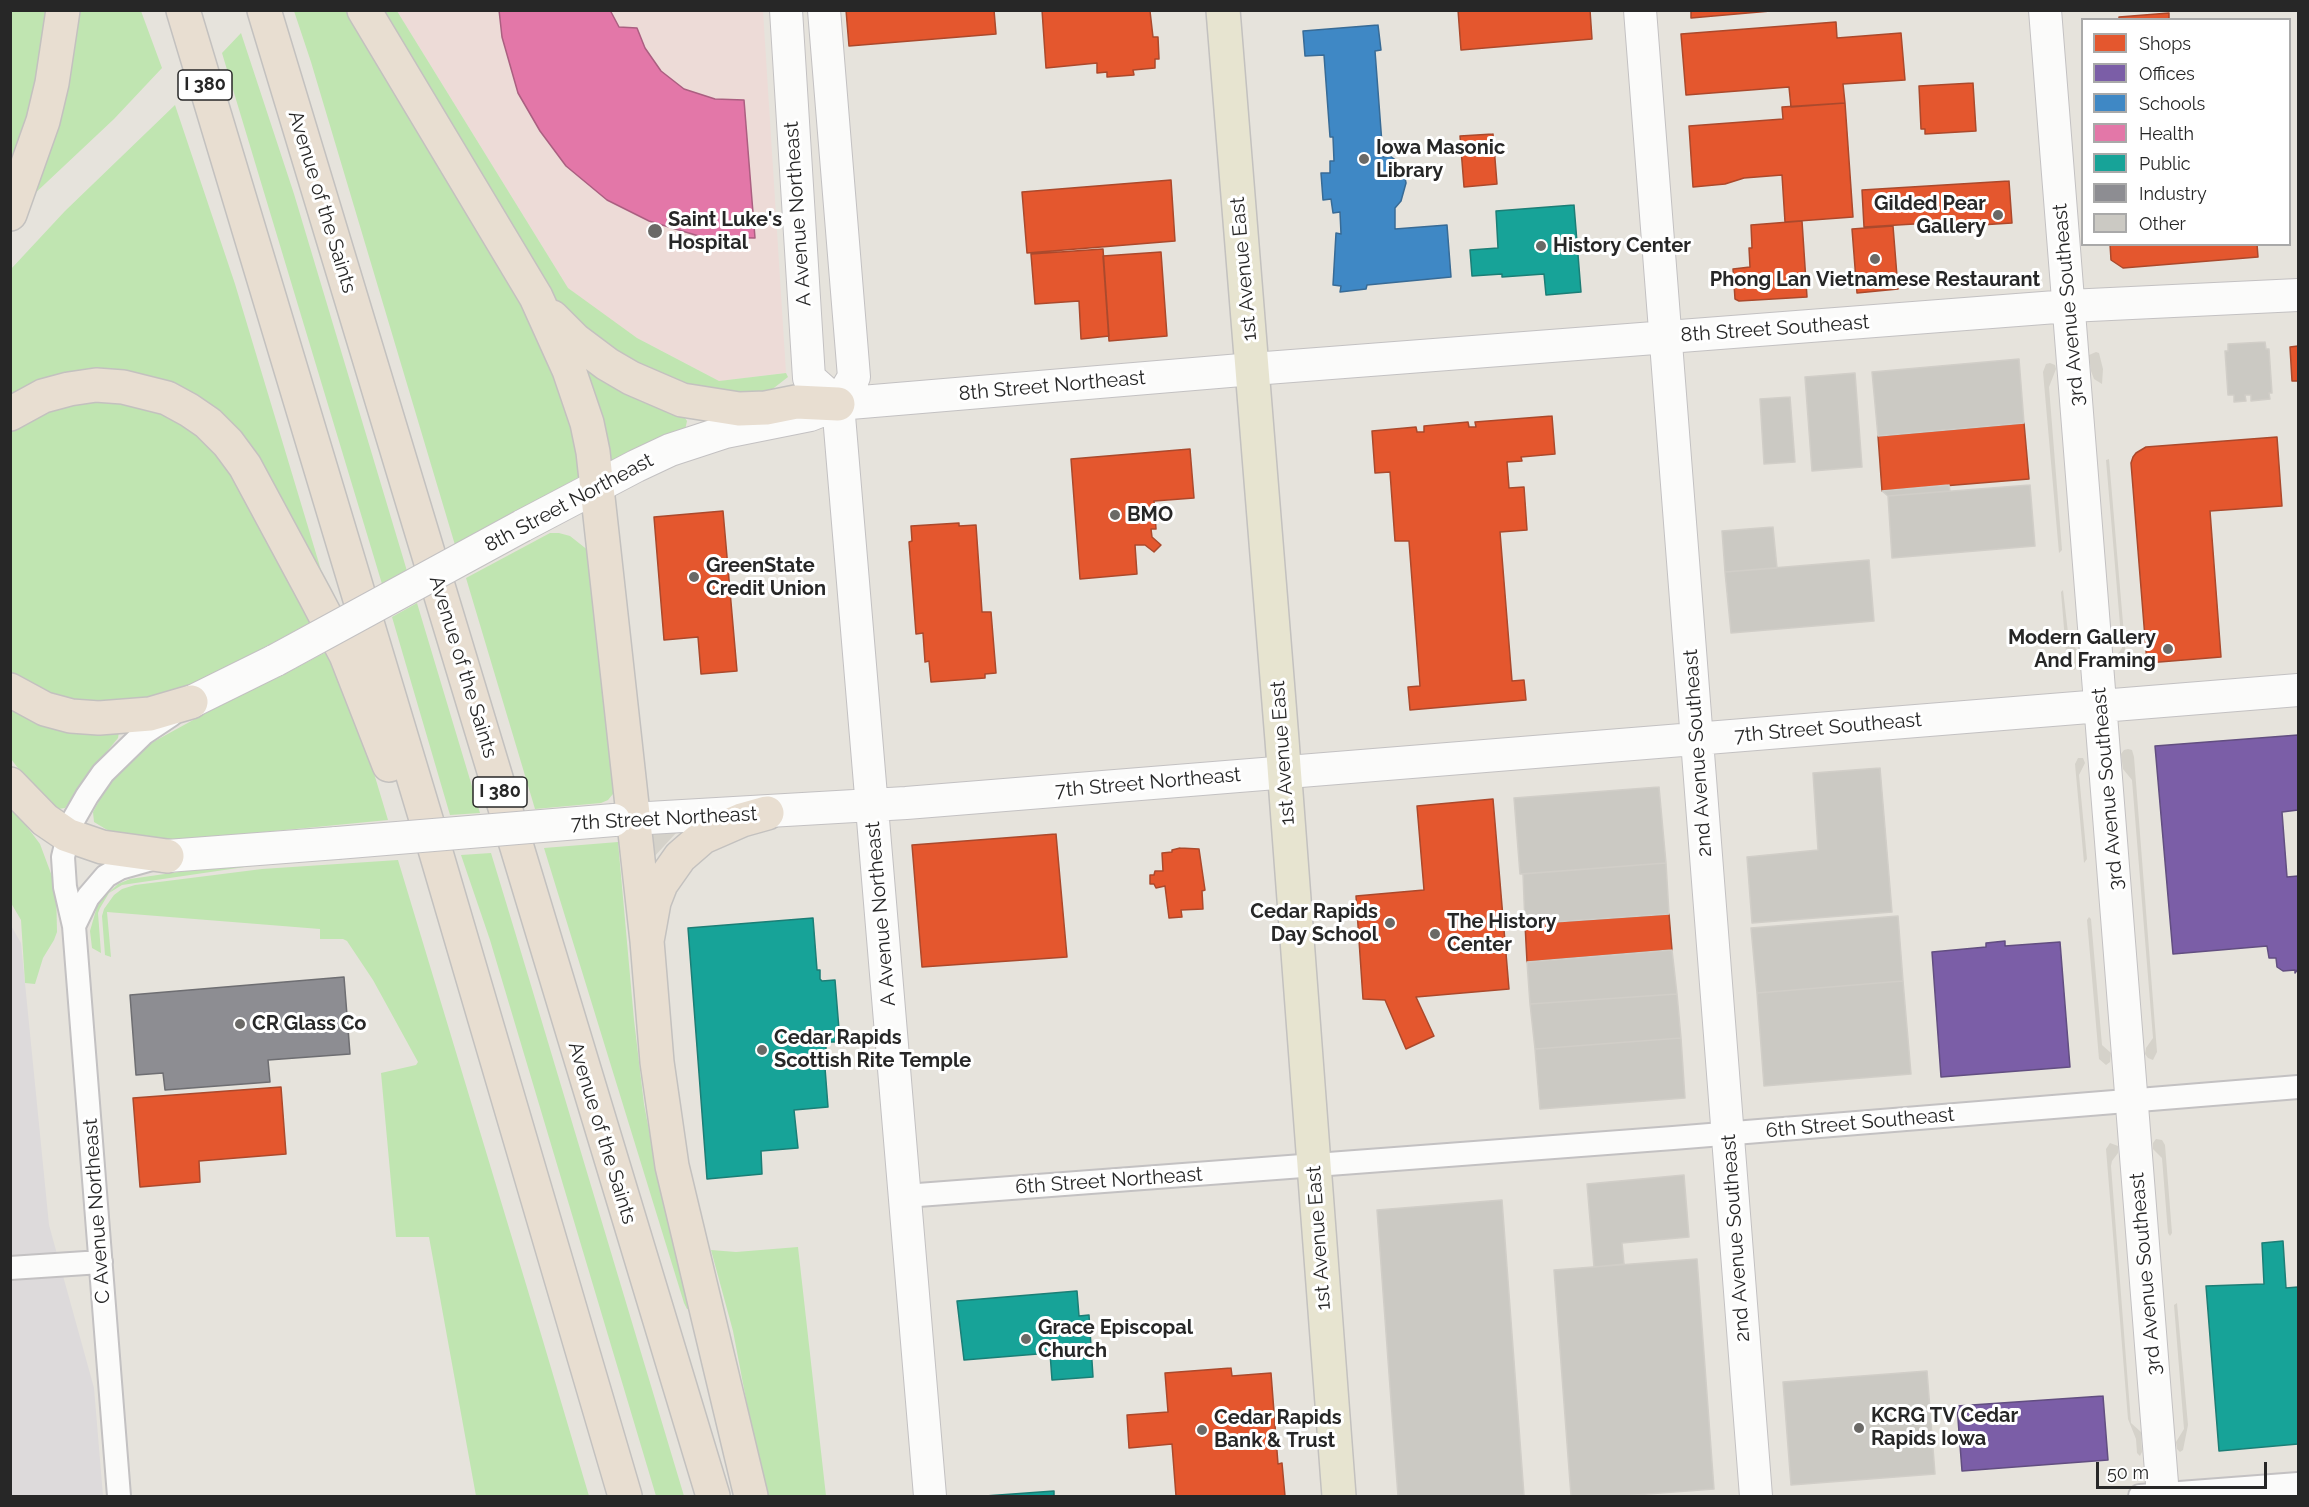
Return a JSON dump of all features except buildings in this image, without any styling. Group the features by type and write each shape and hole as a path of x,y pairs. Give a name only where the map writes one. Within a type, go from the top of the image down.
{"highway":[{"path":"10,214 43,121 52,83 63,10"},
{"name":"I 380","path":"183,10 625,1497"},
{"name":"Avenue of the Saints","path":"264,10 713,1497"},
{"path":"365,12 536,297 568,370 587,423 593,452 624,820 647,941 657,1062 672,1166 751,1497"},
{"path":"536,297 555,320 592,354 631,378 682,400 739,409 766,408 796,402 838,404"},
{"path":"10,414 43,396 69,389 96,385 123,387 167,398 208,423 228,443 250,475 346,655 471,973"},
{"path":"10,690 45,709 71,716 99,718 150,714 191,702"},
{"path":"10,784 45,820 67,835 102,847 167,856"},
{"path":"647,941 654,902 661,884 680,857 703,837 742,820 766,813"}],"main road":[{"name":"A Avenue Northeast","path":"786,10 809,378 838,404 930,1497"},
{"path":"824,10 854,377 838,404"},
{"name":"1st Avenue East","path":"1223,10 1285,772 1339,1497"},
{"name":"2nd Avenue Southeast","path":"1640,10 1756,1497"},
{"name":"3rd Avenue Southeast","path":"2045,10 2132,1101 2155,1496"},
{"name":"8th Street Southeast","path":"1253,369 2069,306 2298,295"},
{"name":"8th Street Northeast","path":"191,702 276,660 596,487 670,450 700,440 749,426 810,415 838,404 1253,369"},
{"name":"7th Street Southeast","path":"1285,772 2298,690"},
{"name":"7th Street Northeast","path":"167,856 624,820 872,806 1285,772"}],"street":[{"name":"8th Street Northeast","path":"74,926 63,871 67,835 87,796 120,754 144,733 191,702"},
{"name":"7th Street Northeast","path":"74,926 88,897 106,876 139,862 167,856"},
{"name":"C Avenue Northeast","path":"74,926 119,1497"},
{"name":"6th Street Southeast","path":"1314,1166 2298,1087"},
{"name":"6th Street Northeast","path":"905,1196 1314,1166"},
{"path":"10,1268 101,1262"},
{"path":"2155,1496 2298,1484"}],"shaded area":[{"name":"Saint Luke's Hospital","path":"397,11 763,11 786,373 719,381 637,338 603,317 568,288"},
{"path":"2099,353 2103,369 2102,384 2094,379 2091,371 2089,355"},
{"path":"2046,364 2055,365 2056,369 2049,387 2062,550 2059,553 2043,372"},
{"path":"2109,459 2126,658 2125,664 2120,668 2115,665 2114,660 2122,648 2106,460"},
{"path":"2063,590 2069,641 2078,651 2078,667 2074,670 2067,665 2061,592"},
{"path":"2128,749 2132,750 2134,757 2157,1052 2153,1060 2145,1054 2153,1038 2132,780 2123,769 2121,754"},
{"path":"2078,758 2083,758 2085,763 2079,775 2087,859 2084,863 2075,764"},
{"path":"677,831 676,833 653,858 650,832"},
{"path":"2089,917 2102,1045 2111,1053 2110,1062 2106,1065 2099,1059 2087,920"},
{"path":"10,924 21,943 49,1225 94,1388 103,1496 11,1496"},
{"path":"2156,1139 2162,1140 2165,1145 2172,1233 2170,1236 2162,1158 2153,1149"},
{"path":"2110,1143 2118,1146 2118,1153 2111,1166 2131,1423 2141,1432 2142,1452 2140,1456 2137,1453 2136,1439 2128,1419 2106,1149"},
{"path":"2177,1303 2188,1425 2183,1450 2180,1452 2176,1442 2184,1429 2174,1305"}],"green space":[{"path":"11,11 51,11 46,50 11,182"},
{"path":"74,11 141,11 162,68 114,119 30,198"},
{"path":"294,11 353,11 550,346 575,407 579,477 455,545 311,62"},
{"path":"378,11 397,11 568,288 637,338 719,381 786,373 788,377 770,391 754,396 705,392 645,371 570,317 551,295"},
{"path":"241,33 294,194 407,571 382,584 222,53"},
{"path":"175,105 235,284 330,600 172,389 11,401 11,269 65,211"},
{"path":"584,372 591,373 645,403 685,418 687,421 685,430 611,464"},
{"path":"100,397 157,406 222,449 315,620 208,678 143,702 77,706 10,675 10,427 42,408"},
{"path":"550,533 570,536 589,551 617,789 608,800 601,803 535,809 466,578"},
{"path":"417,603 480,813 450,815 392,617"},
{"path":"330,650 358,720 388,820 192,839 128,836 109,831 94,822 93,812 106,788 144,747 235,697"},
{"path":"11,702 119,732 118,738 65,808 58,809 34,789 11,759"},
{"path":"10,804 40,844 56,887 57,932 43,958 35,984 25,983 21,920 11,903"},
{"path":"618,842 644,1104 651,1141 694,1309 687,1309 684,1303 544,848"},
{"path":"491,853 684,1496 656,1496 490,940 461,855"},
{"path":"398,860 589,1496 476,1496 429,1237 396,1237 381,1073 416,1065 418,1062 373,980 347,941 320,939 320,929 107,912 111,957 105,955 102,916 114,895 122,889 135,885 262,869"},
{"path":"265,864 122,885 109,893 98,913 101,953 92,948 90,931 98,903 118,884 130,879 206,868"},
{"path":"798,1247 826,1496 768,1496 753,1436 733,1331 711,1250 736,1252"}],"place":[{"name":"Iowa Masonic Library","path":"1364,159"},
{"name":"Gilded Pear Gallery","path":"1998,215"},
{"name":"Saint Luke's Hospital","path":"655,231"},
{"name":"History Center","path":"1541,246"},
{"name":"Phong Lan Vietnamese Restaurant","path":"1875,259"},
{"name":"BMO","path":"1115,515"},
{"name":"GreenState Credit Union","path":"694,577"},
{"name":"Modern Gallery And Framing","path":"2168,649"},
{"name":"Cedar Rapids Day School","path":"1390,923"},
{"name":"The History Center","path":"1435,934"},
{"name":"CR Glass Co","path":"240,1024"},
{"name":"Cedar Rapids Scottish Rite Temple","path":"762,1050"},
{"name":"Grace Episcopal Church","path":"1026,1339"},
{"name":"KCRG TV Cedar Rapids Iowa","path":"1859,1428"},
{"name":"Cedar Rapids Bank & Trust","path":"1202,1430"}]}
